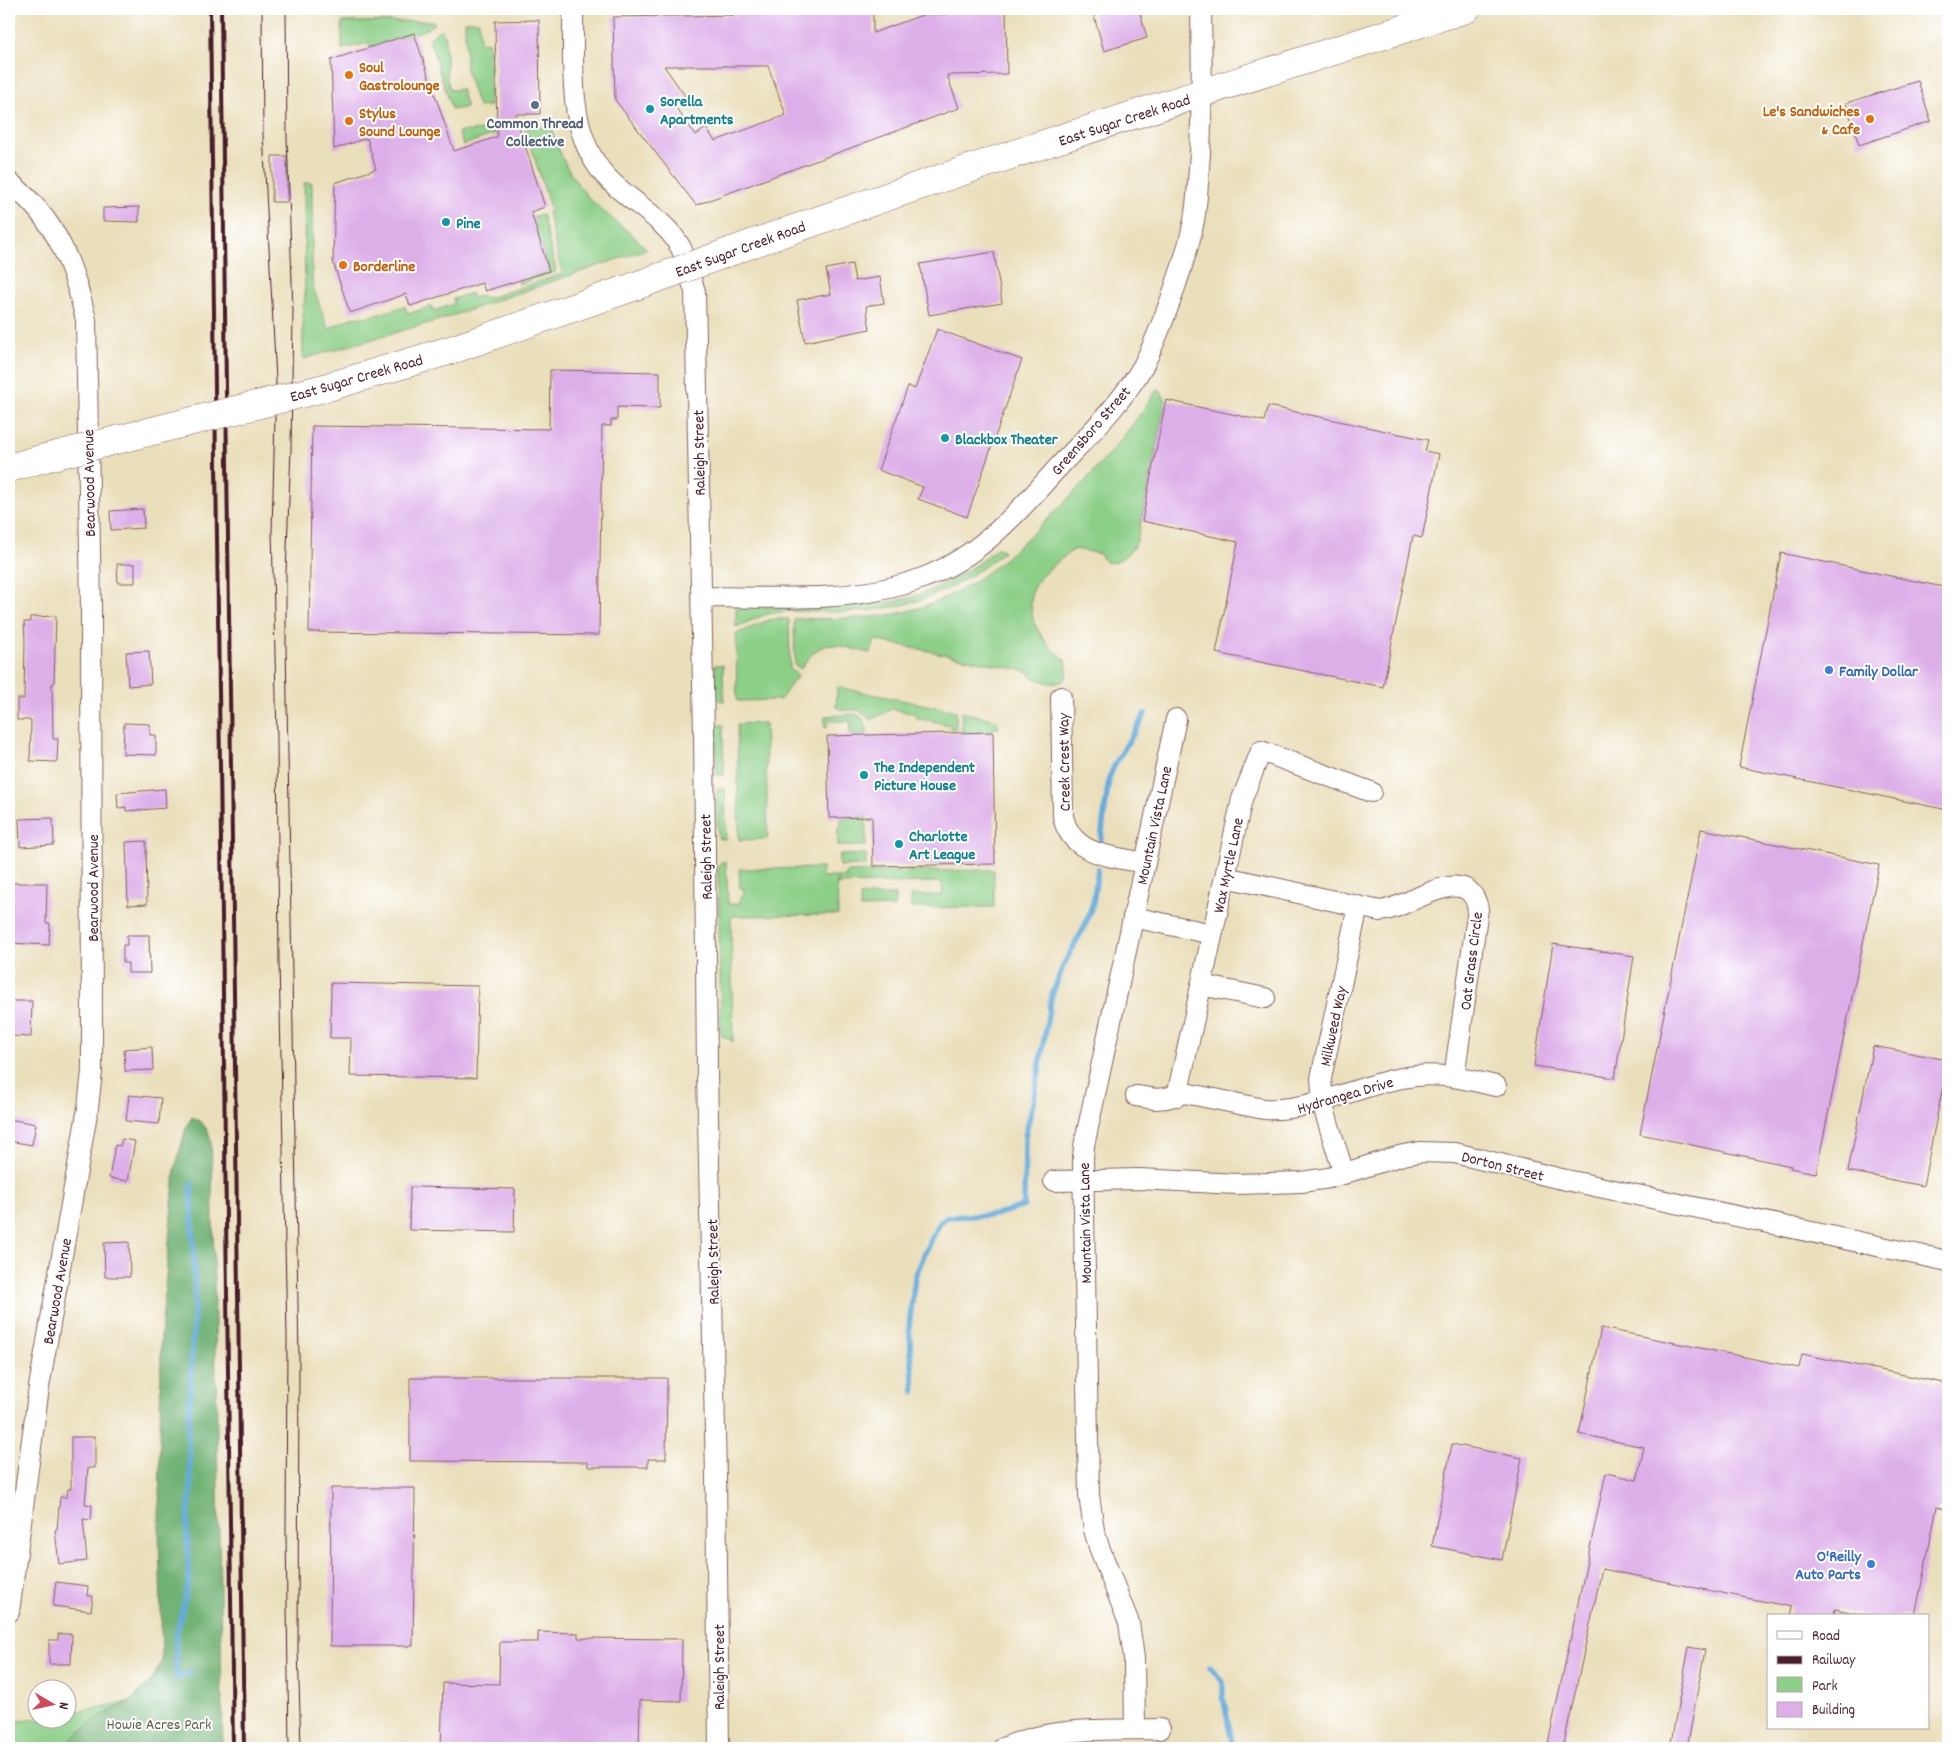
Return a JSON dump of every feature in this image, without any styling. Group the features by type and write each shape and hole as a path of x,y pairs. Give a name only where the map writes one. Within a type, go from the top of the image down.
{"main road":[{"name":"East Sugar Creek Road","path":"9,468 328,387 463,346 843,211 1202,93 1466,9"}],"street":[{"name":"Raleigh Street","path":"573,9 575,96 584,142 597,166 630,198 663,225 681,248 695,291 719,1748"},
{"name":"Greensboro Street","path":"701,597 817,596 861,593 886,589 922,579 961,559 987,541 1014,517 1122,396 1143,366 1164,318 1183,262 1193,224 1198,177 1202,93 1201,9"},
{"name":"Bearwood Avenue","path":"9,182 27,196 52,229 66,252 79,289 86,320 91,607 92,1008 92,1071 88,1108 39,1387 9,1612"},
{"name":"Creek Crest Way","path":"1062,696 1063,816 1070,834 1084,848 1097,853 1145,863"},
{"name":"Mountain Vista Lane","path":"1135,1730 1134,1658 1129,1623 1099,1547 1092,1521 1089,1495 1084,1146 1176,719"},
{"name":"Wax Myrtle Lane","path":"1177,1096 1242,798 1261,751 1371,792"},
{"name":"Oat Grass Circle","path":"1225,878 1380,911 1391,910 1444,887 1455,885 1463,887 1473,894 1478,909 1454,1077"},
{"name":"Milkweed Way","path":"1344,1174 1322,1101 1321,1078 1358,906"},
{"path":"1133,917 1212,934"},
{"path":"1201,985 1265,998"},
{"name":"Hydrangea Drive","path":"1136,1096 1156,1099 1185,1093 1277,1110 1302,1107 1401,1078 1434,1075 1454,1077 1496,1086"},
{"name":"Dorton Street","path":"1054,1181 1139,1179 1237,1184 1315,1181 1344,1174 1403,1155 1438,1151 1455,1153 1557,1178 1948,1261"},
{"path":"1003,1748 1026,1738 1071,1730 1160,1729"}],"green space":[{"path":"433,21 435,23 425,30 371,47 369,43 342,49 342,22"},
{"path":"465,21 479,21 480,40 483,43 489,42 490,106 478,107 466,70"},
{"path":"440,29 445,34 447,78 450,90 461,89 467,107 452,110 429,39"},
{"path":"525,127 551,127 565,162 577,183 593,202 647,249 446,318 303,359 303,304 305,303 304,183 312,183 312,284 328,329 351,318 372,316 405,306 408,314 432,306 433,311 454,304 453,299 471,293 473,298 477,296 489,298 562,274 548,212 551,211"},
{"path":"507,128 507,130 463,145 458,132"},
{"path":"542,214 556,270 555,272 519,284 518,281 549,270 532,217"},
{"path":"1158,388 1166,400 1137,541 1130,552 1115,563 1105,562 1100,554 1075,549 1045,573 1033,589 1031,610 1036,626 1046,643 1067,664 1067,674 1061,682 1046,682 1031,677 1031,672 875,640 870,653 831,645 816,651 801,669 795,665 794,619 858,618 890,615 939,601 984,575 1024,541 1086,480 1117,445"},
{"path":"997,548 1004,551 966,579 947,589 907,604 864,611 776,612 736,627 736,608 888,603 924,593 962,574"},
{"path":"789,619 790,667 798,675 780,700 737,701 736,634 769,620"},
{"path":"715,665 723,665 724,701 720,701 715,697"},
{"path":"837,687 956,711 956,729 950,729 950,725 916,718 916,714 892,709 871,720 859,710 842,710 836,707"},
{"path":"961,712 996,720 999,728 993,728 993,732 962,733"},
{"path":"854,714 861,717 865,722 867,735 850,736 850,721 828,721 827,728 824,727 825,716"},
{"path":"765,723 768,838 739,840 737,724"},
{"path":"718,725 723,725 724,775 717,775 716,728"},
{"path":"725,788 726,840 718,838 717,789"},
{"path":"866,817 866,846 838,846 838,827 841,827 841,818"},
{"path":"866,854 866,866 839,866 839,855"},
{"path":"721,862 726,862 728,904 740,904 740,897 743,896 744,888 740,888 739,869 822,868 822,877 837,877 838,915 731,916 733,1042 721,1035 718,867"},
{"path":"994,870 994,907 911,908 911,895 943,895 942,882 838,884 838,877 846,877 846,872"},
{"path":"895,895 895,907 860,908 860,896"},
{"path":"192,1117 199,1121 208,1131 212,1150 223,1748 61,1748 95,1719 129,1702 152,1680 162,1661 159,1530 161,1336 175,1169 186,1128"},
{"name":"Howie Acres Park","path":"189,1691 191,1748 9,1748 9,1723 28,1720 28,1730 78,1730 78,1711"}],"building":[{"path":"806,9 859,9 859,13 873,13 873,33 925,14 949,14 949,9 1006,9 1007,74 947,75 959,108 696,205 615,100 613,17 806,14","holes":["664,66 768,66 786,115 715,141 706,128 696,135 673,104 685,96"]},
{"path":"1092,9 1139,9 1147,38 1104,51"},
{"path":"539,20 540,114 515,114 545,207 531,212 549,271 485,291 482,283 410,306 406,294 350,313 333,262 335,183 376,169 367,138 334,149 331,60 414,33 454,151 497,137 495,21"},
{"path":"1918,81 1931,121 1859,145 1846,103"},
{"path":"272,156 287,156 287,202 272,202"},
{"path":"139,207 139,222 103,221 103,208"},
{"path":"994,252 1002,303 929,315 920,264"},
{"path":"852,264 855,281 880,277 884,303 866,306 870,329 805,342 797,300 831,294 826,269"},
{"path":"937,329 1022,360 967,517 918,499 923,487 878,470 908,386 915,389"},
{"path":"550,370 660,372 660,408 617,407 617,420 611,420 611,426 602,426 599,635 309,632 312,426 549,429"},
{"path":"1166,400 1264,421 1268,406 1428,440 1425,451 1439,454 1422,538 1413,536 1383,687 1216,653 1238,542 1142,521"},
{"path":"143,509 144,528 111,530 110,511"},
{"path":"1781,553 1948,588 1948,810 1739,767"},
{"path":"117,564 135,564 135,583 118,583"},
{"path":"56,616 54,684 52,684 53,739 58,739 57,762 30,761 31,720 17,720 17,699 24,699 24,622 30,622 30,617"},
{"path":"149,651 151,684 128,686 126,652"},
{"path":"124,723 150,724 150,735 156,735 156,755 123,754"},
{"path":"993,732 995,864 873,866 872,817 829,818 827,736"},
{"path":"165,789 166,808 126,811 126,807 118,808 117,793"},
{"path":"53,818 54,845 20,847 19,819"},
{"path":"1701,829 1879,865 1816,1173 1640,1134"},
{"path":"146,841 147,904 128,905 126,842"},
{"path":"9,883 47,883 46,923 50,923 49,945 9,943"},
{"path":"127,935 149,935 150,973 128,973 128,963 123,963 123,945 127,945"},
{"path":"1553,944 1634,956 1615,1078 1534,1066"},
{"path":"331,983 478,986 476,1078 350,1076 351,1038 330,1038"},
{"path":"9,1001 32,1001 31,1037 9,1036"},
{"path":"1873,1046 1948,1060 1923,1186 1848,1171"},
{"path":"152,1047 153,1070 125,1071 124,1049"},
{"path":"129,1095 161,1098 159,1124 126,1121"},
{"path":"9,1119 36,1124 32,1145 9,1141"},
{"path":"122,1139 135,1141 128,1181 109,1178 115,1145 120,1146"},
{"path":"410,1187 515,1189 514,1232 409,1230"},
{"path":"129,1242 130,1277 105,1277 104,1243"},
{"path":"1601,1328 1799,1368 1802,1354 1948,1384 1948,1488 1944,1509 1937,1507 1915,1614 1860,1614 1835,1609 1834,1614 1790,1614 1792,1607 1602,1569 1563,1748 1547,1748 1606,1473 1637,1480 1644,1447 1579,1434"},
{"path":"410,1378 667,1378 666,1459 648,1459 648,1467 588,1467 588,1462 410,1461"},
{"path":"71,1437 95,1437 95,1468 88,1468 85,1504 92,1505 91,1520 83,1519 87,1561 59,1564 55,1530 57,1529 60,1497 67,1497 68,1489 71,1489"},
{"path":"1452,1444 1522,1458 1502,1560 1432,1546"},
{"path":"331,1488 415,1488 413,1646 330,1646"},
{"path":"56,1582 88,1586 87,1596 93,1596 91,1611 53,1606"},
{"path":"538,1632 578,1633 578,1638 682,1639 681,1701 640,1700 639,1748 441,1748 443,1683 499,1684 500,1642 538,1642"},
{"path":"58,1634 72,1634 71,1664 49,1664 49,1640 58,1640"},
{"path":"1689,1647 1705,1650 1687,1748 1670,1748"}],"waterway":[{"path":"1101,839 1109,778 1115,764 1145,714"},
{"path":"914,1392 909,1326 915,1277 940,1223 947,1217 994,1215 1024,1206 1025,1136 1034,1099 1051,998 1063,966 1085,925 1093,903 1098,869"},
{"path":"191,1183 195,1295 188,1436 191,1491 187,1525 189,1579 176,1637 176,1678 191,1673"},
{"path":"1210,1667 1223,1682 1223,1696 1233,1748"}],"tram line":[{"path":"262,9 263,134 276,380 272,531 287,1336 286,1534 289,1748"},
{"path":"286,9 287,137 293,312 291,449 286,573 286,645 299,1359 298,1648 301,1748"}],"railway":[{"path":"210,9 233,1748"},
{"path":"221,9 244,1748"}],"place":[{"name":"Soul Gastrolounge","path":"349,75"},
{"name":"Common Thread Collective","path":"535,105"},
{"name":"Sorella Apartments","path":"650,109"},
{"name":"Le's Sandwiches & Cafe","path":"1870,119"},
{"name":"Stylus Sound Lounge","path":"349,121"},
{"name":"Pine","path":"446,222"},
{"name":"Borderline","path":"343,265"},
{"name":"Blackbox Theater","path":"945,438"},
{"name":"Family Dollar","path":"1829,670"},
{"name":"The Independent Picture House","path":"864,775"},
{"name":"Charlotte Art League","path":"899,844"},
{"name":"O'Reilly Auto Parts","path":"1871,1564"}]}
